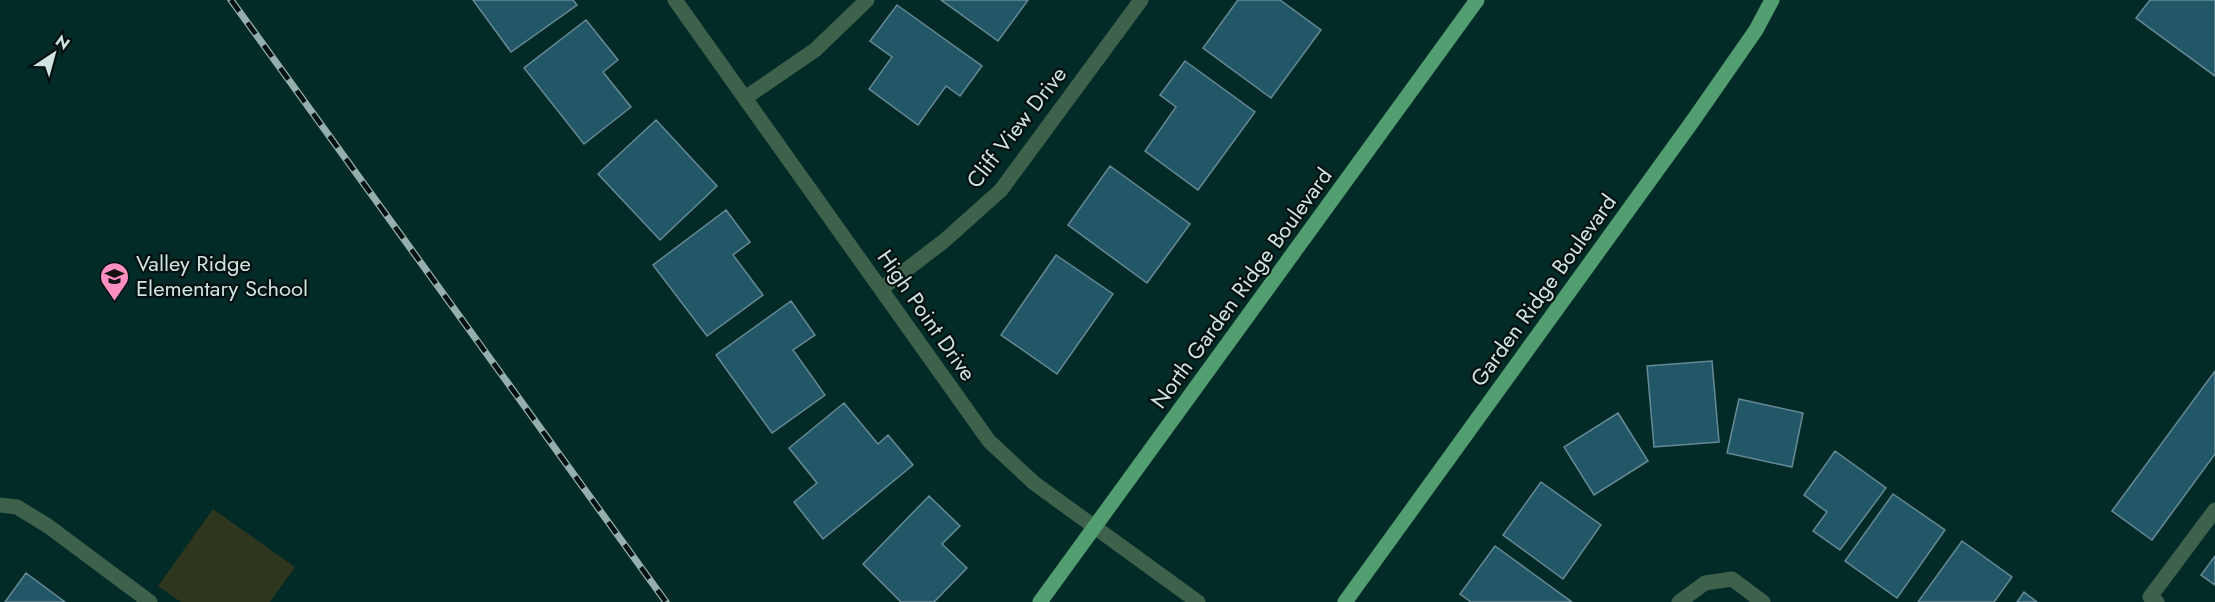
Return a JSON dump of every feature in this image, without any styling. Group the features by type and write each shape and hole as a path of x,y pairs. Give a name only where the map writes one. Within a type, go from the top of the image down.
{"main road":[{"name":"North Garden Ridge Boulevard","path":"1040,602 1477,0"},
{"name":"Garden Ridge Boulevard","path":"1345,602 1692,122 1756,30 1772,0"}],"street":[{"name":"High Point Drive","path":"675,0 989,441 1034,483 1198,602"},
{"path":"744,98 815,51 867,0"},
{"name":"Cliff View Drive","path":"881,289 944,241 1001,190 1141,0"},
{"path":"0,505 17,507 48,526 150,602"},
{"path":"2157,602 2150,597 2215,510"},
{"path":"1678,602 1705,583 1732,579 1763,602"}],"green space":[{"path":"213,509 295,567 270,602 181,602 158,586"}],"building":[{"path":"473,0 573,0 577,5 511,52"},
{"path":"941,0 1028,0 998,41"},
{"path":"1238,0 1280,0 1321,30 1271,98 1203,48"},
{"path":"2150,0 2215,0 2215,76 2136,18"},
{"path":"897,5 982,66 960,96 946,86 918,125 869,89 892,57 870,41"},
{"path":"586,20 618,60 603,72 631,107 584,144 524,68"},
{"path":"1185,61 1255,112 1198,190 1145,151 1176,107 1160,95"},
{"path":"656,120 717,186 660,240 598,174"},
{"path":"1110,166 1190,224 1147,283 1068,225"},
{"path":"726,210 750,242 733,255 763,295 707,336 653,265"},
{"path":"1056,255 1113,294 1057,374 1001,335"},
{"path":"791,301 815,335 793,350 825,395 772,433 716,355"},
{"path":"1712,361 1719,442 1654,447 1647,366"},
{"path":"2215,371 2215,454 2152,540 2112,511"},
{"path":"1739,399 1803,413 1792,467 1727,453"},
{"path":"844,403 878,444 888,435 913,465 823,539 794,502 817,483 789,448"},
{"path":"1618,413 1648,461 1594,495 1564,447"},
{"path":"1835,451 1886,488 1840,550 1813,531 1827,512 1804,495"},
{"path":"1541,482 1601,525 1563,579 1503,535"},
{"path":"1893,494 1945,530 1897,598 1845,561"},
{"path":"929,496 960,526 942,544 967,568 934,602 901,602 863,564"},
{"path":"1962,541 2012,577 1994,602 1918,602"},
{"path":"1495,546 1572,602 1471,602 1460,594"},
{"path":"2215,556 2215,585 2201,575"},
{"path":"26,573 65,602 5,602"},
{"path":"2024,592 2037,602 2017,602"}],"railway":[{"path":"231,0 666,602"}],"place":[{"name":"Valley Ridge Elementary School","path":"115,302"}]}
